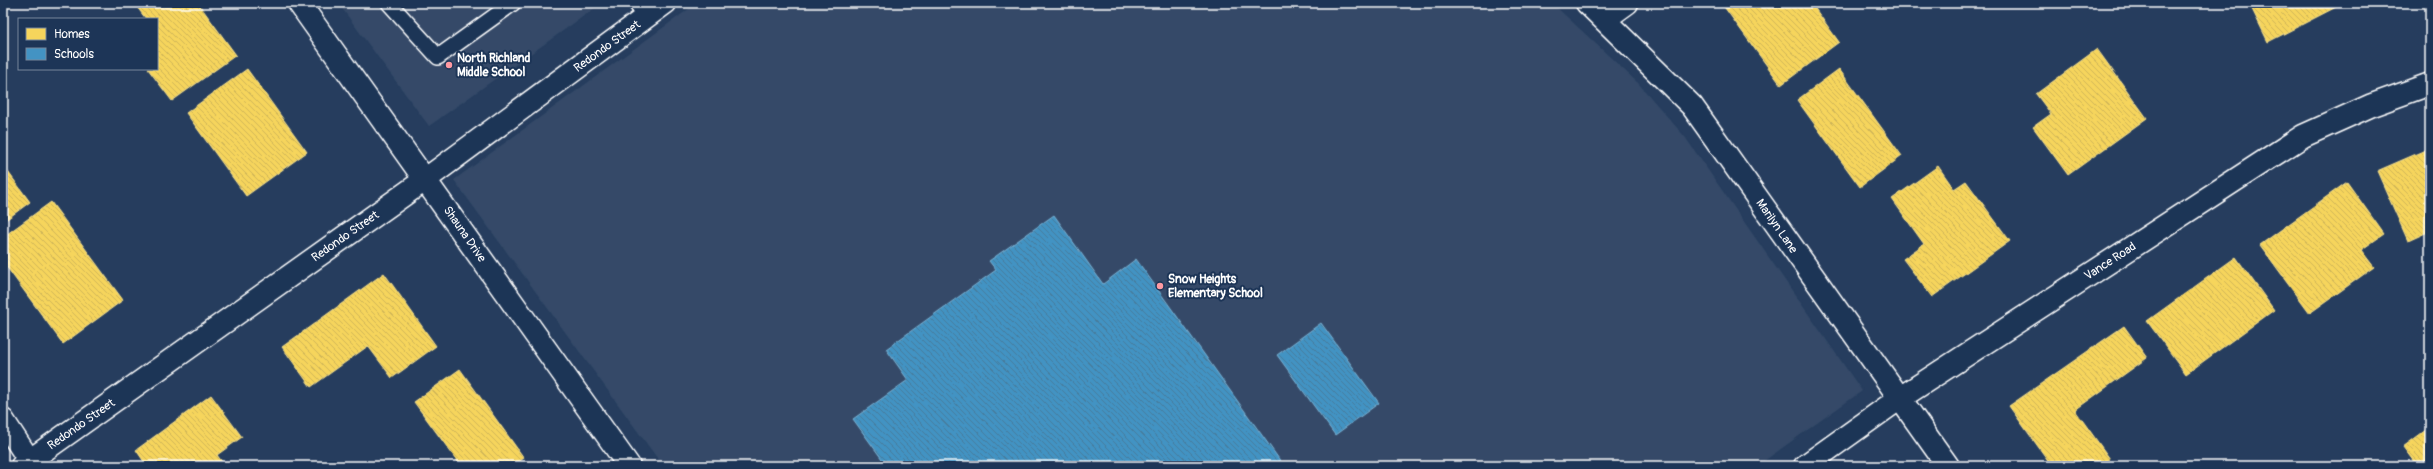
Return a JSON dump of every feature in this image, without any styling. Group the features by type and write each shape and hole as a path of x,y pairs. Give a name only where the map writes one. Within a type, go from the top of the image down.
{"street":[{"name":"Shauna Drive","path":"299,3 426,179 629,466"},
{"name":"Redondo Street","path":"28,464 426,179 641,10 665,3"},
{"name":"Marilyn Lane","path":"1587,3 1692,106 1948,466"},
{"path":"1605,19 1627,3"},
{"name":"Vance Road","path":"1805,466 1900,398 2303,136 2372,105 2430,84"},
{"path":"3,420 28,464"}],"lane":[{"path":"389,3 438,57 513,3"}],"shaded area":[{"name":"North Richland Middle School","path":"338,3 602,3 429,126"},
{"name":"Snow Heights Elementary School","path":"697,3 1552,3 1638,83 1685,137 1862,391 1757,466 663,466 454,180"}],"building: Homes":[{"path":"134,3 198,3 236,55 172,101 149,70 158,70 158,18 145,18"},
{"path":"1811,3 1839,42 1781,85 1722,4"},
{"path":"2249,3 2344,3 2268,42"},
{"path":"2097,49 2147,118 2068,175 2033,127 2051,114 2036,94"},
{"path":"247,69 307,152 246,196 186,113"},
{"path":"1839,69 1902,156 1860,187 1797,100"},
{"path":"2430,148 2430,231 2408,241 2377,171"},
{"path":"3,165 30,202 3,222"},
{"path":"1938,166 1954,189 1966,181 2010,241 1932,297 1903,259 1924,244 1892,199"},
{"path":"2347,182 2384,234 2361,250 2374,267 2310,313 2260,245"},
{"path":"51,202 123,300 63,344 3,262 3,237"},
{"path":"2236,257 2274,310 2186,374 2147,321"},
{"path":"384,273 436,346 392,378 368,346 311,387 282,347"},
{"path":"2124,326 2147,358 2075,410 2110,459 2100,466 2052,466 2009,406"},
{"path":"460,369 524,458 513,466 461,466 414,402"},
{"path":"211,395 242,437 217,455 225,466 147,466 136,450"},
{"path":"2430,427 2430,466 2417,466 2403,447"}],"building: Schools":[{"path":"1054,215 1103,284 1136,259 1284,466 887,466 853,419 908,380 886,349 996,270 989,261"},
{"path":"1321,323 1379,403 1335,435 1277,355"}],"place":[{"name":"North Richland Middle School","path":"449,65"},
{"name":"Snow Heights Elementary School","path":"1160,286"}]}
